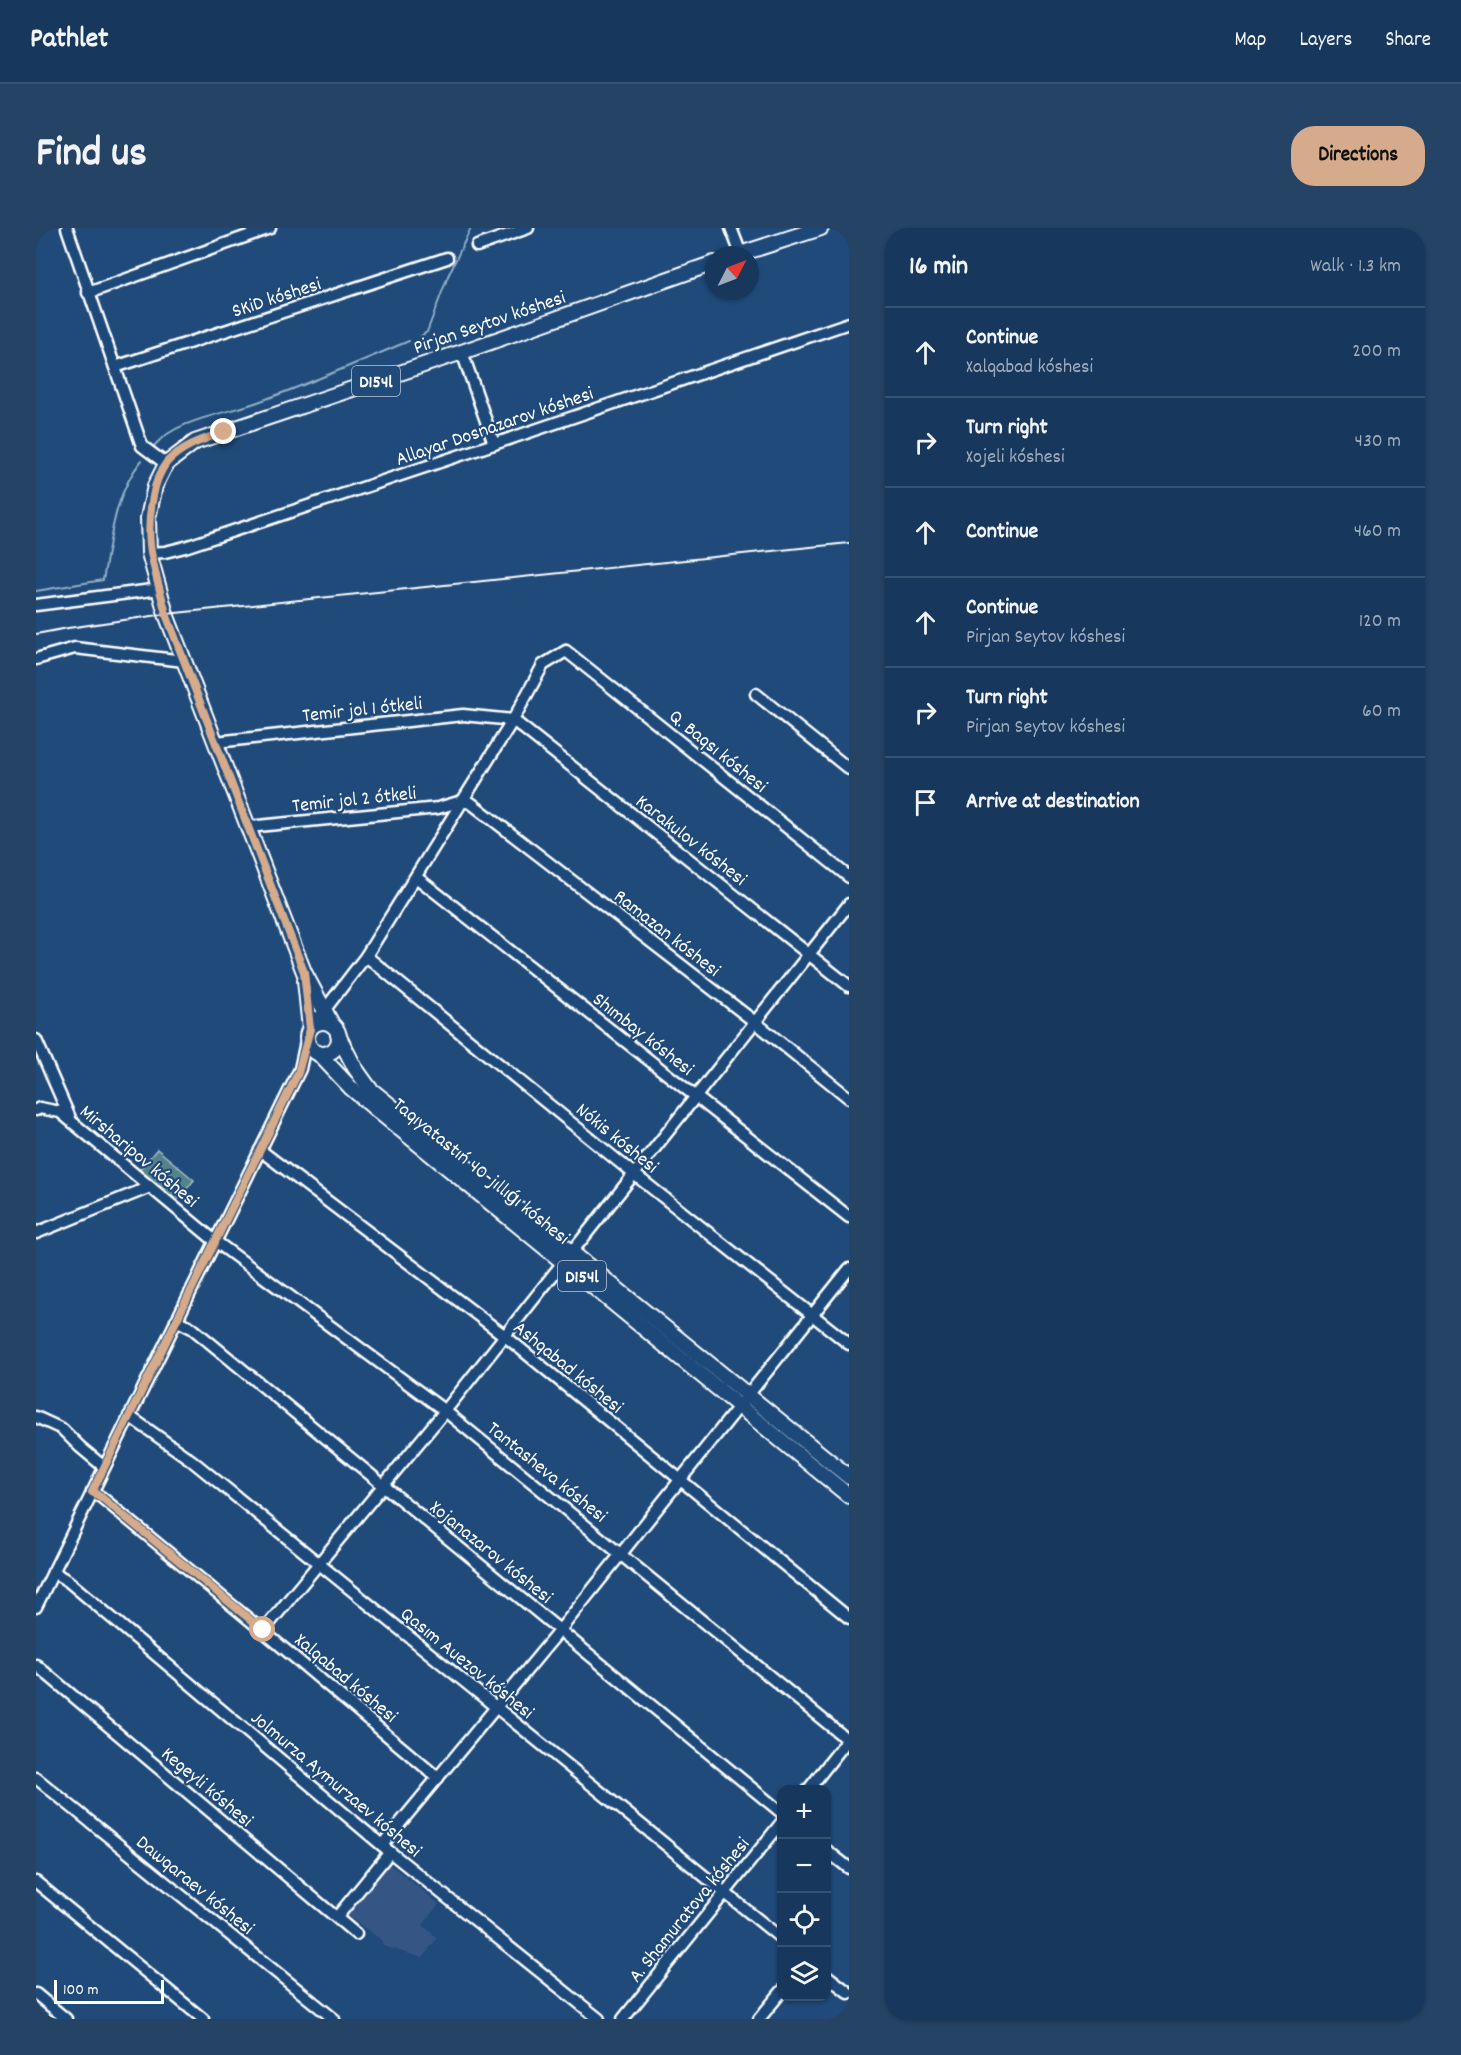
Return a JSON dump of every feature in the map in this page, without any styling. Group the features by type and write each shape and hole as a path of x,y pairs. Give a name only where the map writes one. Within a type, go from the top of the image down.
{"main road":[{"path":"759,248 821,228"},
{"name":"Pirjan Seytov kóshesi","path":"160,589 149,553 148,518 155,486 166,464 195,442 462,352 705,266"},
{"name":"D154l","path":"160,589 166,614 304,972 336,1030"},
{"name":"D154l","path":"304,972 310,1047 318,1053"},
{"path":"310,1031 321,1022 336,1030 337,1045 324,1053 318,1053"},
{"name":"Taqıyatastıń 40-jıllıǵı kóshesi","path":"336,1030 355,1068 370,1089 568,1256 739,1406 849,1496"},
{"name":"Taqıyatastıń 40-jıllıǵı kóshesi","path":"318,1053 351,1088 372,1106 748,1394 849,1477"}],"street":[{"path":"68,228 88,293 142,446 166,464"},
{"path":"88,293 270,228"},
{"path":"477,246 528,228"},
{"path":"731,228 737,246"},
{"name":"SKiD kóshesi","path":"115,367 447,258"},
{"name":"Allayar Dosnazarov kóshesi","path":"149,553 185,547 849,322"},
{"path":"462,352 494,444"},
{"path":"36,605 160,589"},
{"path":"36,659 75,648 184,661"},
{"name":"Q. Baqsı kóshesi","path":"513,720 543,665 566,651 849,877"},
{"path":"756,694 847,762"},
{"name":"Temir jol 1 ótkeli","path":"216,742 463,715 513,720"},
{"path":"36,1607 300,1069 310,1031 366,956 513,720"},
{"name":"Karakulov kóshesi","path":"513,720 849,986"},
{"name":"Temir jol 2 ótkeli","path":"248,827 438,808 462,801"},
{"name":"Ramazan kóshesi","path":"462,801 471,803 755,1022 849,1098"},
{"name":"Shımbay kóshesi","path":"416,877 849,1217"},
{"path":"263,1630 505,1336 849,904"},
{"name":"Nókis kóshesi","path":"366,956 634,1174 849,1344"},
{"path":"36,1040 71,1121"},
{"path":"300,1069 318,1053"},
{"name":"Mirsharipov kóshesi","path":"36,1110 40,1108 60,1112 215,1241"},
{"name":"Ashqabad kóshesi","path":"260,1150 505,1336 849,1618"},
{"path":"36,1233 150,1187"},
{"name":"Tantasheva kóshesi","path":"215,1241 445,1410 848,1740"},
{"path":"337,1917 438,1778 560,1630 849,1269"},
{"name":"Xojanazarov kóshesi","path":"176,1320 192,1328 777,1809"},
{"name":"Qasım Auezov kóshesi","path":"129,1416 191,1460 777,1935"},
{"path":"36,1417 62,1430 105,1467"},
{"name":"Xalqabad kóshesi","path":"92,1492 263,1630 438,1778"},
{"name":"Jolmurza Aymurzaev kóshesi","path":"53,1572 68,1581 386,1849 600,2019"},
{"name":"Kegeyli kóshesi","path":"36,1665 356,1934"},
{"path":"812,1785 848,1740"},
{"name":"Dawqaraev kóshesi","path":"36,1778 334,2019"},
{"name":"A. Shamuratova kóshesi","path":"623,2019 777,1828"},
{"path":"831,1854 849,1868"},
{"path":"36,1882 203,2019"},
{"path":"831,1979 849,1993"},
{"path":"36,1994 66,2019"},
{"path":"759,2019 777,1997"}],"shaded area":[{"path":"387,1862 439,1904 423,1925 437,1938 423,1958 383,1946 383,1941 345,1914"}],"green space":[{"path":"157,1149 194,1180 177,1201 139,1170"}],"waterway":[{"path":"421,336 427,332 448,276 471,228"},
{"path":"154,446 163,437 187,424 274,396 409,341"},
{"path":"36,591 103,580 119,502 125,487 142,460"}],"railway":[{"path":"36,634 166,614 849,543"}],"route":[{"path":"224,432 195,442 172,457 166,464 155,486 148,518 149,553 166,614 304,972 310,1029 300,1069 92,1492 263,1630"}]}
